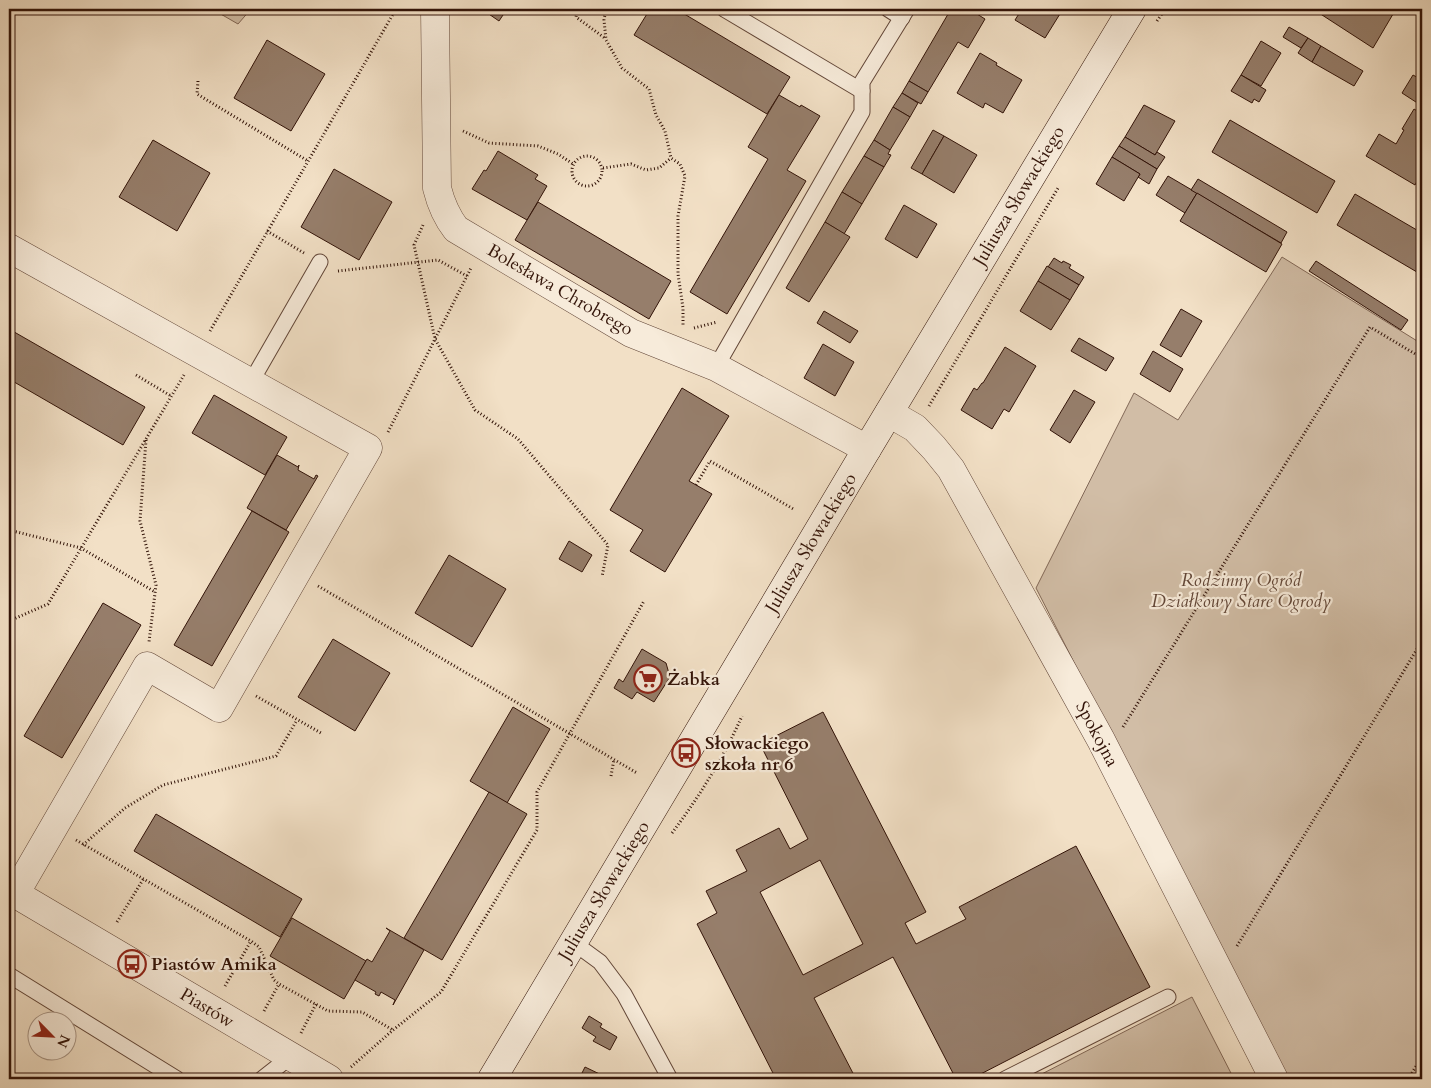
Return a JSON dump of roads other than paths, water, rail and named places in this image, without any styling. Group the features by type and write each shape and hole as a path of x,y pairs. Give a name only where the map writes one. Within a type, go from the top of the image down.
{"street":[{"name":"Bolesława Chrobrego","path":"435,9 437,188 446,216 456,229 631,333 682,342 716,367 867,449"},
{"name":"Juliusza Słowackiego","path":"492,1079 867,449 1132,9"},
{"path":"9,248 368,448 219,708 147,666 54,828 12,892"},
{"name":"Spokojna","path":"889,413 915,428 951,469 1101,740 1274,1079"},
{"name":"Piastów","path":"12,892 295,1045 338,1075"}],"lane":[{"path":"724,9 862,91"},
{"path":"716,367 862,112 862,82 905,13 888,9"},
{"path":"251,382 320,262"},
{"path":"574,942 600,962 624,994 670,1079"},
{"path":"9,975 177,1079"},
{"path":"1005,1079 1168,997"},
{"path":"262,1079 295,1045"}],"place":[{"name":"Żabka","path":"648,679"},
{"name":"Słowackiego szkoła nr 6","path":"686,753"},
{"name":"Piastów Amika","path":"132,964"}],"park label":[{"name":"Rodzinny Ogród Działkowy Stare Ogrody","path":"1241,590"}]}
